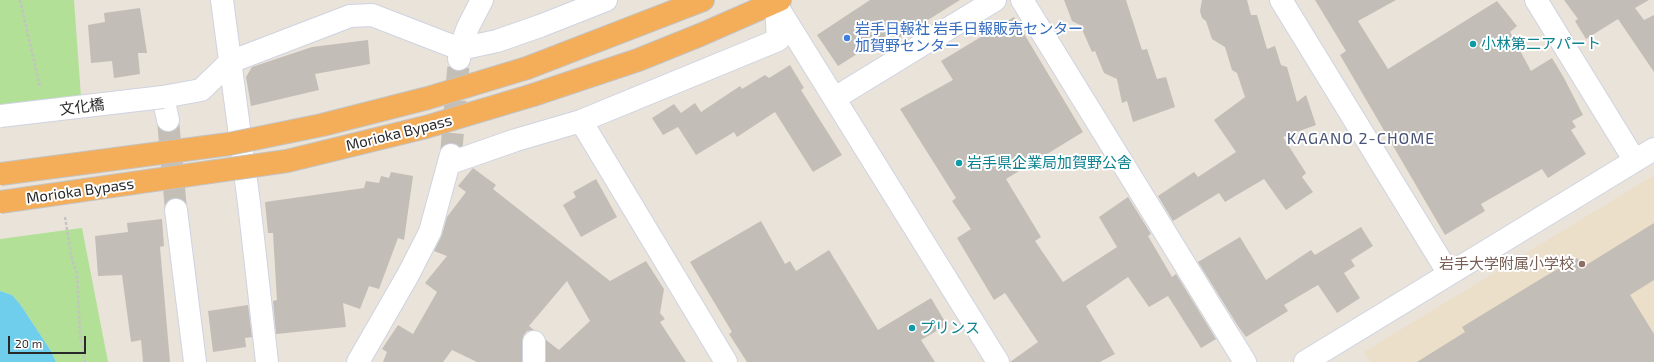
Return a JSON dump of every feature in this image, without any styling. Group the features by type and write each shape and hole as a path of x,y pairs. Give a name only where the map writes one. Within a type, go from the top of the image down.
{"highway":[{"name":"Morioka Bypass","path":"0,174 229,144 322,125 428,98 527,68 703,0"},
{"name":"Morioka Bypass","path":"0,202 287,161 426,127 533,95 638,60 778,1"}],"street":[{"path":"222,0 238,113 267,362"},
{"path":"459,54 468,28 482,0"},
{"path":"230,62 347,8 372,15 459,54 540,26 606,0"},
{"path":"835,98 995,0"},
{"path":"1022,0 1244,362"},
{"path":"1281,0 1449,274"},
{"path":"1536,0 1635,161"},
{"path":"778,1 835,98 998,362"},
{"path":"358,362 408,275 430,232 450,159 581,121 778,40 778,1"},
{"name":"文化橋","path":"0,116 163,97 201,90 230,62"},
{"path":"163,97 168,120"},
{"path":"581,121 726,362"},
{"path":"1305,362 1654,149"},
{"path":"176,210 195,362"}],"path":[{"path":"20,0 42,93"},
{"path":"64,209 72,260 77,273 80,334 85,362"}],"shaded area":[{"name":"岩手大学附属小学校","path":"1654,175 1654,362 1370,362 1364,352"}],"green space":[{"path":"0,0 74,0 81,97 0,106"},
{"path":"82,228 108,362 56,362 51,351 20,304 12,295 0,291 0,239"}],"water":[{"path":"0,291 12,295 20,304 51,351 56,362 0,362"}],"building":[{"path":"870,0 960,0 899,38 895,30 838,66 817,35"},
{"path":"1064,0 1126,0 1142,50 1147,49 1157,79 1166,77 1175,107 1133,122 1127,101 1122,103 1117,79 1104,73 1095,51 1092,52 1080,25 1072,21"},
{"path":"1202,0 1247,0 1251,15 1257,15 1267,49 1275,46 1281,65 1287,67 1297,102 1306,95 1316,125 1283,137 1306,173 1302,177 1313,192 1286,210 1264,179 1225,202 1219,193 1173,221 1158,196 1194,172 1198,177 1236,152 1214,120 1245,97 1237,73 1232,70 1225,47 1212,39 1206,21 1202,18 1200,11"},
{"path":"1315,0 1396,0 1358,21 1388,69 1497,1 1517,26 1510,32 1531,71 1552,58 1564,78 1583,115 1572,121 1576,127 1571,130 1586,154 1548,178 1542,169 1481,204 1485,211 1445,235 1340,55 1346,51"},
{"path":"1564,0 1649,0 1635,8 1644,20 1654,15 1654,72 1618,19 1586,39 1575,21 1578,19"},
{"path":"140,8 147,53 138,53 140,74 114,78 112,61 91,63 88,25 105,22 104,13"},
{"path":"1014,17 1083,132 1006,179 1041,237 1035,241 1063,282 1117,247 1099,217 1128,197 1151,234 1148,236 1172,277 1176,274 1216,339 1201,348 1168,296 1149,307 1128,277 1086,306 1115,354 1100,362 1010,362 1038,342 1005,293 994,300 957,238 971,229 952,201 956,198 900,109 953,80 941,61"},
{"path":"368,40 370,64 315,74 319,90 251,106 246,77 252,67 312,47"},
{"path":"790,65 804,88 801,90 842,155 813,172 775,112 737,137 734,132 696,155 678,127 663,135 652,118 674,104 681,113 695,103 701,112 740,86 742,89 765,75 769,78"},
{"path":"473,168 496,185 493,189 610,281 646,261 664,289 660,313 665,319 660,322 686,362 546,362 546,340 559,350 590,321 567,281 529,326 534,330 527,331 523,336 522,362 477,362 452,350 443,362 383,362 387,352 382,349 398,325 413,334 437,292 425,283 447,256 434,251 442,235 447,217 466,192 458,186"},
{"path":"391,172 413,176 404,240 398,238 379,289 369,286 360,309 343,303 346,327 276,334 273,301 277,300 273,233 268,233 265,202 364,188 366,181 379,183 381,176 389,178"},
{"path":"596,179 617,217 581,237 563,205 576,197 573,192"},
{"path":"162,219 164,246 160,247 170,362 143,362 141,340 131,342 122,275 98,276 95,236 128,232 127,223"},
{"path":"761,221 785,264 790,261 796,271 829,250 878,330 931,298 947,325 921,340 935,362 747,362 729,334 732,332 690,262"},
{"path":"1654,223 1654,280 1630,295 1654,334 1654,362 1417,362 1465,332 1462,327 1544,277 1577,258 1583,267"},
{"path":"1361,227 1373,246 1351,260 1355,266 1344,273 1360,298 1337,313 1318,285 1284,305 1288,311 1246,337 1198,262 1240,237 1266,280 1311,250 1315,255"},
{"path":"248,305 252,337 245,338 246,347 213,352 208,311"}],"tunnel":[{"path":"451,155 459,59"},
{"path":"168,120 176,210"}],"place":[{"name":"岩手日報社 岩手日報販売センター 加賀野センター","path":"847,38"},
{"name":"小林第二アパート","path":"1473,44"},
{"name":"岩手県企業局加賀野公舎","path":"959,163"},
{"name":"岩手大学附属小学校","path":"1582,264"},
{"name":"プリンス","path":"912,328"}],"district":[{"name":"KAGANO 2-CHOME","path":"1361,139"}]}
